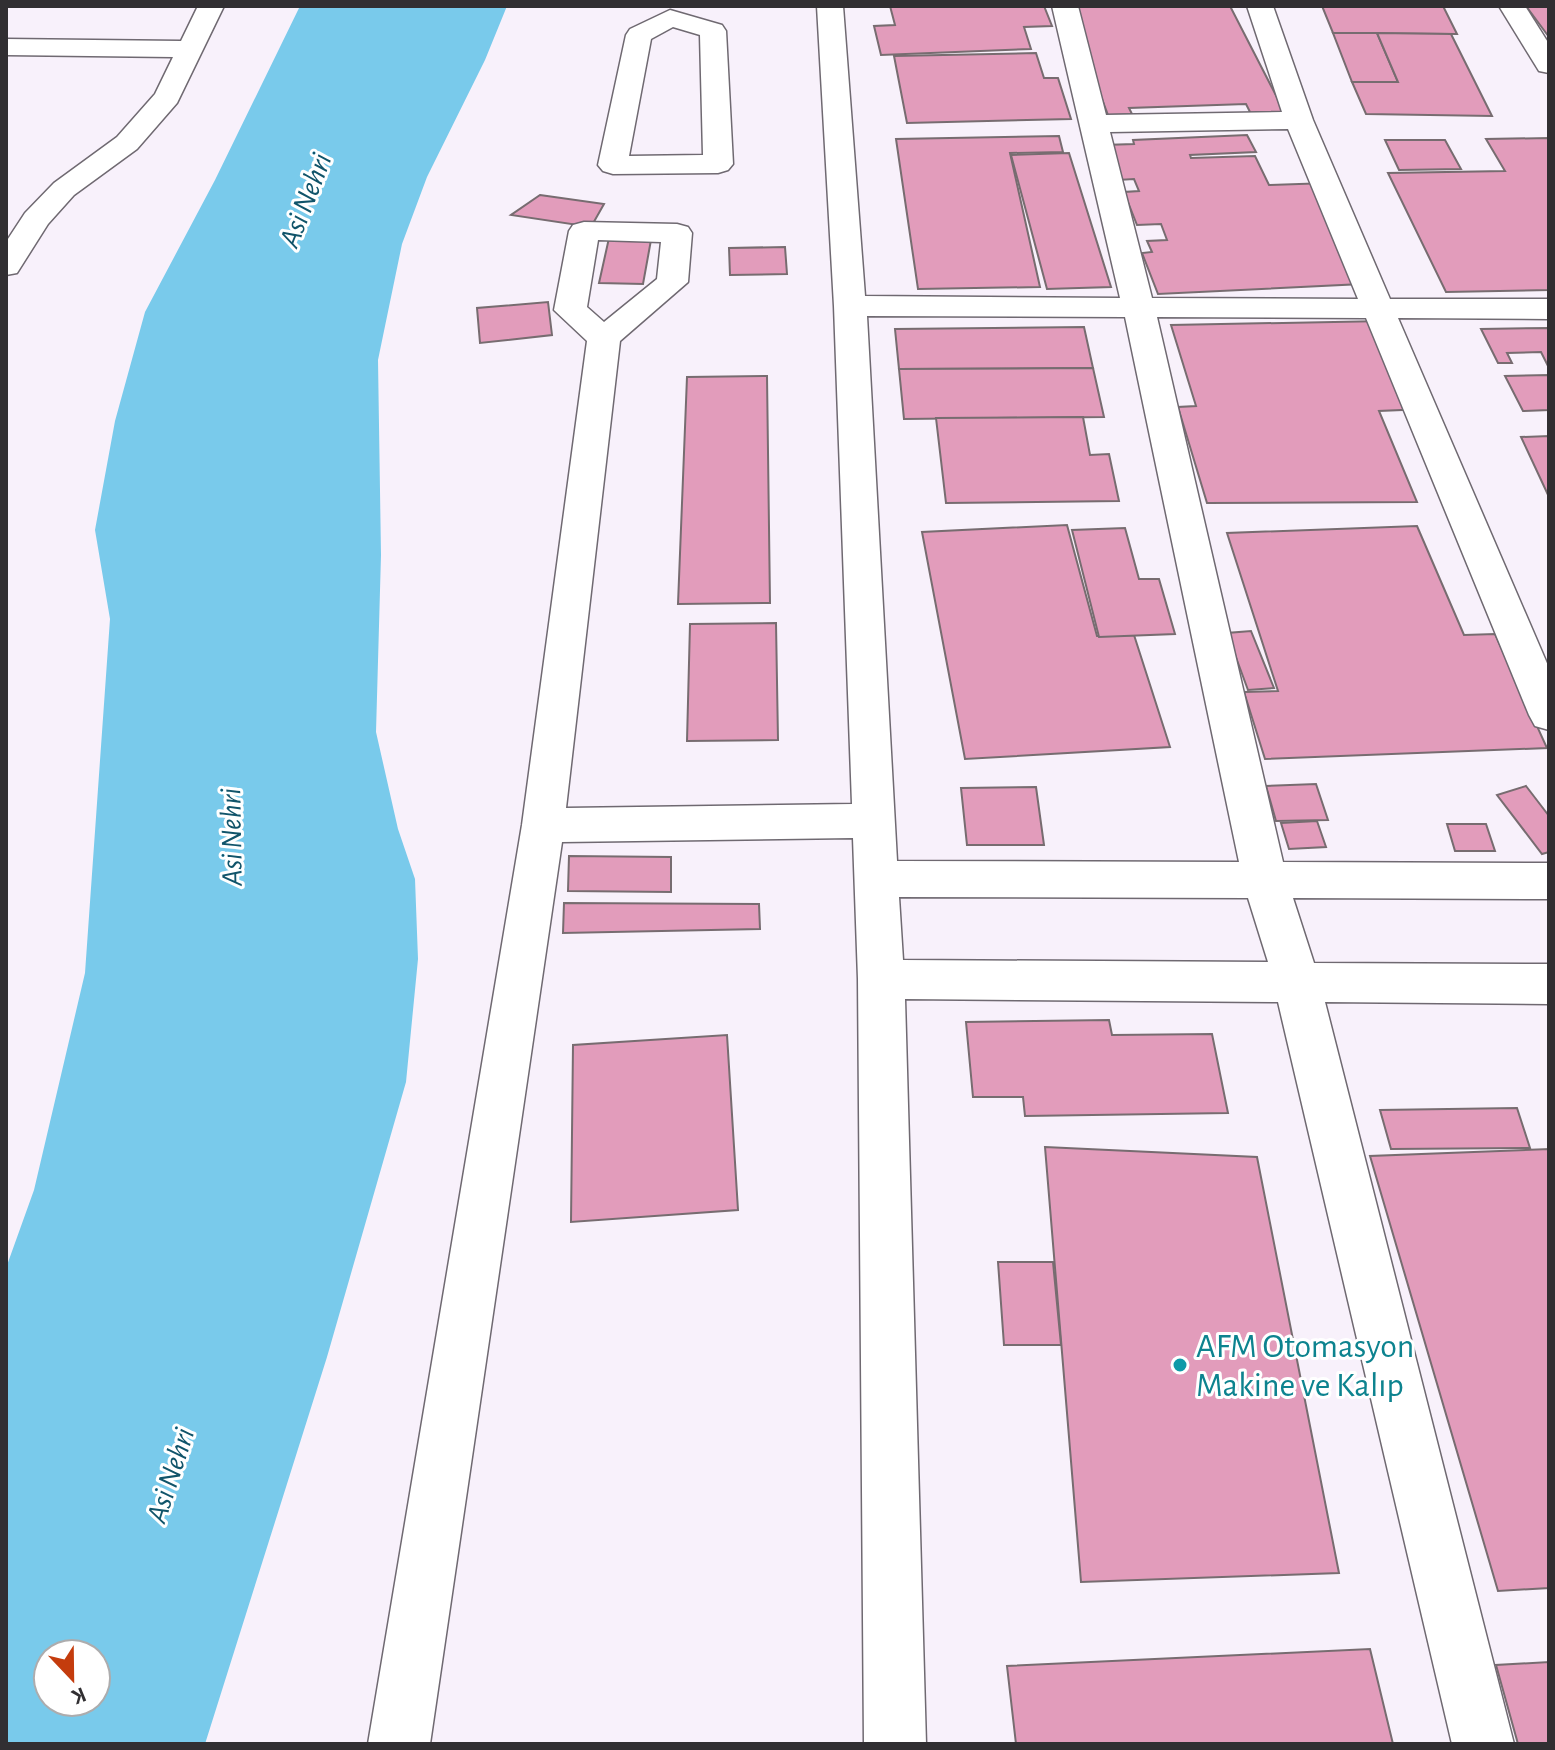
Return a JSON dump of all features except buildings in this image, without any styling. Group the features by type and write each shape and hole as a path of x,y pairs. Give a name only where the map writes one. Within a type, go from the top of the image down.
{"street":[{"path":"6,266 36,219 64,189 127,143 167,97 211,6"},
{"path":"830,6 850,306 881,979 895,1744"},
{"path":"1065,6 1139,308 1265,880 1297,983 1483,1744"},
{"path":"1260,6 1299,120 1549,715"},
{"path":"1512,6 1549,65"},
{"path":"671,12 713,31 718,164 613,165 639,35 671,12"},
{"path":"6,47 190,49"},
{"path":"1093,124 1299,120"},
{"path":"850,306 1549,309"},
{"path":"399,1744 543,825 604,338"},
{"path":"543,825 874,821"},
{"path":"877,879 1549,881"},
{"path":"881,979 1549,984"}],"water":[{"name":"Asi Nehri","path":"300,6 507,6 485,60 427,177 402,244 378,360 381,555 376,732 398,829 415,879 418,959 406,1082 327,1357 205,1744 6,1744 6,1268 34,1190 85,973 110,619 95,530 115,421 145,312 215,180"}],"place":[{"name":"AFM Otomasyon Makine ve Kalıp","path":"1180,1365"}]}
